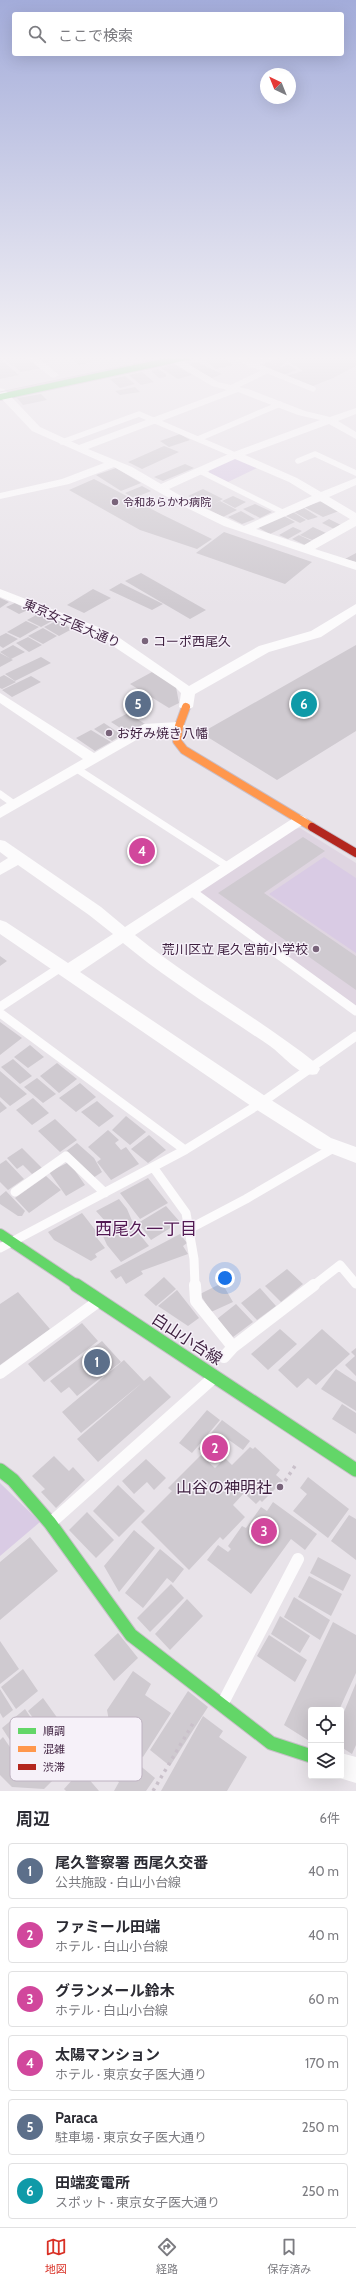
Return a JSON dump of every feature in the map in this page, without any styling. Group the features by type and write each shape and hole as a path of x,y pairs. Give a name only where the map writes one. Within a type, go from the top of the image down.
{"main road":[{"path":"186,707 179,726 177,741 184,750 356,853"},
{"name":"白山小台線","path":"0,1234 356,1470"},
{"path":"0,1470 13,1480 50,1524 131,1635 271,1743 308,1755"}],"street":[{"path":"57,440 80,448 112,464 128,469 189,505 244,530 356,566"},
{"path":"80,448 103,440"},
{"path":"161,488 235,455 277,440"},
{"path":"235,455 293,480 356,519 306,549"},
{"path":"0,496 65,482 112,464"},
{"path":"244,530 356,481"},
{"name":"東京女子医大通り","path":"0,593 111,638 181,685 188,692"},
{"path":"186,707 188,692 264,650 316,634 356,608"},
{"path":"0,697 93,759"},
{"path":"0,813 76,768 150,727 179,726"},
{"path":"64,970 124,935 190,890 300,820"},
{"path":"0,845 95,911 151,957 281,1045 311,1069"},
{"path":"0,870 18,858"},
{"path":"0,926 261,1104 324,1143 356,1155"},
{"path":"344,1767 356,1770"}],"lane":[{"path":"62,442 69,440"},
{"path":"199,440 235,455"},
{"path":"298,461 315,454 356,473"},
{"path":"200,471 284,513"},
{"path":"76,768 227,866"},
{"path":"0,794 14,804"},
{"path":"190,890 356,1011"},
{"path":"0,1007 64,970"},
{"path":"0,1013 186,1150"},
{"path":"0,1248 186,1150 261,1104 356,1036"},
{"path":"189,1229 246,1199 334,1147"},
{"path":"15,1192 66,1156 105,1193"},
{"path":"153,1167 186,1213 194,1259 196,1301 233,1348"},
{"path":"224,1356 340,1265 356,1284"},
{"path":"0,1373 100,1300"},
{"path":"50,1524 215,1376"},
{"path":"222,1705 298,1559"}],"path":[{"path":"285,1481 297,1463"},
{"path":"154,1791 209,1695"}],"shaded area":[{"path":"234,457 259,467 228,482 209,473 209,469"},
{"name":"荒川区立 尾久宮前小学校","path":"300,828 356,863 356,1006 197,891 293,829"},
{"path":"324,857 356,878 356,953 269,894"},
{"path":"0,1483 40,1522 0,1556"}],"building":[{"path":"164,440 190,440 169,447 160,441"},
{"path":"164,446 179,452 142,469 128,462"},
{"path":"185,464 194,468 163,481 154,477"},
{"path":"116,468 141,483 121,491 96,475"},
{"name":"令和あらかわ病院","path":"94,479 212,539 197,549 140,530 69,490"},
{"path":"142,486 151,491 134,498 125,493"},
{"path":"203,489 223,499 214,504 220,501 237,510 223,517 206,508 209,506 188,496"},
{"path":"233,496 246,502 235,508 222,501"},
{"path":"322,501 339,511 323,517 304,507"},
{"path":"255,504 272,512 260,518 243,509"},
{"path":"304,508 318,517 308,520 294,512"},
{"path":"241,511 255,519 242,524 228,517"},
{"path":"293,512 306,520 300,523 286,516"},
{"path":"282,515 295,522 270,534 257,527"},
{"path":"329,519 341,525 334,529 322,523"},
{"path":"293,527 302,531 288,539 279,535"},
{"path":"313,527 326,533 312,540 300,535"},
{"path":"224,532 312,562 285,584 196,553"},
{"path":"299,535 312,541 305,545 292,539"},
{"path":"356,553 356,562 345,559"},
{"path":"141,573 206,610 190,619 125,581"},
{"path":"121,583 163,604 152,610 109,590"},
{"path":"93,589 111,598 84,613 67,605"},
{"path":"0,598 9,602 0,608"},
{"path":"15,603 28,610 19,614 6,607"},
{"path":"38,614 52,621 41,627 27,620"},
{"path":"58,620 72,629 59,636 44,627"},
{"path":"26,621 39,627 20,638 7,632"},
{"path":"43,628 57,636 43,644 28,636"},
{"path":"6,633 18,639 3,648 0,646 0,636"},
{"path":"28,637 42,645 29,652 16,643"},
{"path":"13,645 25,652 11,659 0,652"},
{"path":"356,645 356,731 277,780 201,733"},
{"path":"0,653 13,660 0,667"},
{"path":"41,657 51,663 15,681 5,674"},
{"path":"152,672 176,687 179,703 169,708 130,684"},
{"path":"4,675 16,682 2,689 0,688 0,677"},
{"path":"31,676 41,682 12,697 2,690"},
{"path":"128,713 145,724 128,733 111,722"},
{"path":"104,723 122,735 112,741 94,729"},
{"path":"91,730 111,742 95,751 76,738"},
{"path":"303,837 325,851 264,893 356,956 356,990 218,893"},
{"path":"0,956 7,961 0,966"},
{"path":"0,1022 22,1038 0,1055"},
{"path":"30,1045 44,1057 28,1068 14,1057"},
{"path":"13,1059 32,1076 20,1084 1,1067"},
{"path":"57,1063 77,1079 59,1093 40,1076"},
{"path":"0,1071 27,1094 10,1106 0,1097"},
{"path":"37,1078 56,1094 43,1103 24,1087"},
{"path":"80,1083 96,1097 76,1112 59,1098"},
{"path":"33,1098 49,1113 32,1125 16,1110"},
{"path":"0,1101 7,1108 0,1113"},
{"path":"97,1101 114,1116 99,1127 81,1112"},
{"path":"126,1116 146,1132 130,1145 112,1130"},
{"path":"55,1119 77,1140 60,1152 38,1131"},
{"path":"108,1130 119,1140 115,1143 121,1150 126,1147 139,1164 111,1180 97,1162 101,1159 88,1147"},
{"path":"149,1135 166,1150 148,1163 131,1149"},
{"path":"77,1143 94,1158 102,1172 93,1178 65,1152"},
{"path":"22,1148 42,1168 32,1174 23,1165 17,1169 7,1158"},
{"path":"6,1160 24,1179 8,1190 0,1182 0,1164"},
{"path":"69,1162 85,1185 66,1196 49,1172"},
{"path":"46,1176 61,1190 29,1213 15,1198"},
{"path":"148,1178 168,1203 140,1219 120,1193"},
{"path":"6,1191 25,1211 22,1216 18,1216 0,1204 0,1196"},
{"path":"119,1199 127,1209 136,1230 149,1246 121,1262 107,1245 98,1225 105,1221 96,1211"},
{"path":"166,1206 180,1222 151,1240 138,1223"},
{"path":"82,1213 100,1236 97,1238 105,1248 95,1254 97,1257 91,1261 54,1240 48,1232"},
{"path":"180,1234 187,1243 183,1246 188,1254 141,1271 143,1274 126,1284 121,1276 116,1279 110,1271"},
{"path":"287,1269 303,1284 281,1302 265,1286"},
{"path":"164,1277 176,1289 156,1306 144,1295"},
{"path":"222,1283 233,1302 211,1312 200,1294"},
{"path":"260,1288 276,1306 257,1320 241,1303"},
{"path":"177,1290 199,1318 188,1326 158,1306"},
{"path":"18,1292 50,1329 0,1365 0,1304"},
{"path":"236,1304 253,1322 233,1337 217,1319"},
{"path":"82,1323 98,1341 44,1382 28,1364"},
{"path":"280,1329 297,1344 268,1370 251,1354"},
{"path":"322,1329 350,1354 316,1385 308,1378 297,1388 278,1370"},
{"path":"102,1341 121,1362 77,1396 69,1387 61,1393 50,1381"},
{"path":"356,1348 356,1376 345,1365 355,1356 351,1352"},
{"path":"124,1360 144,1381 150,1376 171,1397 98,1462 77,1439 143,1382 81,1433 62,1412"},
{"path":"336,1369 356,1382 356,1411 321,1389"},
{"path":"342,1404 356,1413 356,1434 332,1419"},
{"path":"207,1410 220,1420 192,1453 179,1443"},
{"path":"222,1420 250,1441 243,1450 229,1440 213,1460 198,1449"},
{"path":"250,1447 253,1449 255,1447 280,1470 276,1475 283,1481 262,1502 260,1500 256,1504 244,1493 233,1505 245,1517 223,1540 220,1537 189,1570 141,1522 172,1491 168,1488 201,1455 215,1468 225,1458 232,1465"},
{"path":"54,1456 69,1471 73,1467 85,1480 56,1508 41,1492 45,1489 32,1476"},
{"path":"146,1459 166,1478 154,1490 147,1482 134,1494 122,1481"},
{"path":"308,1477 349,1509 328,1538 293,1511 307,1494 300,1488"},
{"path":"118,1485 145,1511 119,1537 93,1511"},
{"path":"273,1502 317,1534 305,1550 291,1539 251,1594 207,1560 218,1545 228,1552 231,1549 228,1546 242,1526 246,1528 261,1507 267,1511"},
{"path":"87,1512 114,1540 96,1558 69,1530"},
{"path":"349,1515 356,1519 356,1560 331,1541"},
{"path":"134,1530 155,1548 119,1592 104,1566"},
{"path":"30,1537 58,1571 0,1620 0,1562"},
{"path":"160,1549 184,1569 173,1583 167,1578 143,1608 125,1593"},
{"path":"318,1557 351,1575 343,1591 310,1573"},
{"path":"309,1576 342,1594 331,1616 298,1597"},
{"path":"171,1584 184,1598 150,1632 137,1618"},
{"path":"294,1597 330,1620 320,1640 284,1617"},
{"path":"187,1599 203,1616 170,1650 155,1634"},
{"path":"280,1616 310,1636 300,1653 271,1634"},
{"path":"333,1622 356,1635 356,1673 340,1707 308,1707 308,1740 284,1725"},
{"path":"118,1633 138,1658 114,1681 94,1655"},
{"path":"269,1635 307,1660 295,1682 257,1656"},
{"path":"0,1641 19,1669 0,1684"},
{"path":"23,1669 38,1691 16,1709 1,1687"},
{"path":"133,1671 151,1684 145,1695 171,1713 143,1757 142,1717 108,1717 107,1710"},
{"path":"356,1683 356,1745 352,1754 344,1749 344,1712"},
{"path":"0,1689 13,1710 3,1718 0,1713"},
{"path":"188,1691 208,1707 170,1766 150,1750"},
{"path":"43,1698 57,1717 32,1717 28,1711"},
{"path":"25,1709 30,1717 15,1717"},
{"path":"203,1716 223,1731 219,1737 247,1757 227,1791 161,1791"},
{"path":"10,1721 10,1740 2,1728"},
{"path":"3,1737 10,1747 10,1781 52,1781 44,1789 12,1787 0,1775 0,1740"},
{"path":"142,1767 155,1778 146,1791 114,1791 119,1782 118,1781 142,1781"},
{"path":"71,1781 90,1781 99,1791 66,1791 64,1789"}],"traffic: fast":[{"path":"0,1234 356,1470"},
{"path":"0,1470 13,1480 50,1523 131,1635 271,1743 308,1755"}],"traffic: slow":[{"path":"186,707 179,726 177,741 184,750 312,827"}],"traffic: jam":[{"path":"312,827 356,853"}],"place":[{"name":"令和あらかわ病院","path":"115,502"},
{"name":"コーポ西尾久","path":"145,641"},
{"name":"Paraca","path":"138,704"},
{"name":"田端変電所","path":"304,704"},
{"name":"お好み焼き八幡","path":"109,733"},
{"name":"太陽マンション","path":"142,851"},
{"name":"荒川区立 尾久宮前小学校","path":"316,949"},
{"name":"尾久警察署 西尾久交番","path":"97,1362"},
{"name":"ファミール田端","path":"215,1448"},
{"name":"山谷の神明社","path":"280,1487"},
{"name":"グランメール鈴木","path":"264,1531"}],"district":[{"name":"西尾久一丁目","path":"146,1229"}]}
